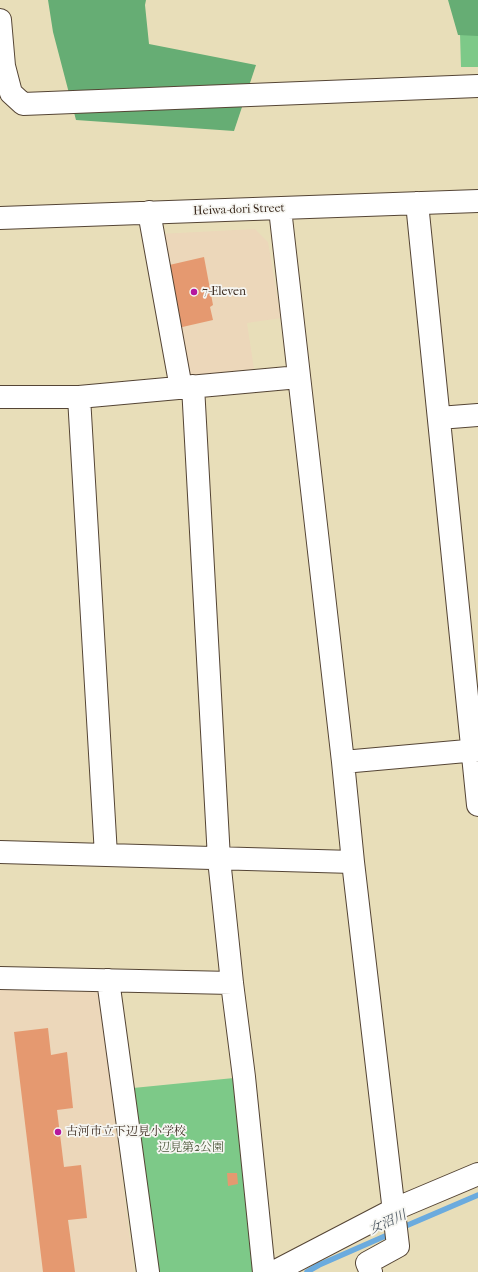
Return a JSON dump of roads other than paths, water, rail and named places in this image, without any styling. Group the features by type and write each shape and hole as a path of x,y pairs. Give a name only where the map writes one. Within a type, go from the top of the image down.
{"street":[{"path":"0,20 4,66 12,92 23,104 478,86"},
{"name":"Heiwa-dori Street","path":"0,218 478,201"},
{"path":"417,203 475,750 478,805"},
{"path":"280,209 353,862 395,1209 398,1246 367,1263 371,1272"},
{"path":"149,212 187,387 219,859 232,983 244,1077 264,1272"},
{"path":"0,397 79,397 299,377"},
{"path":"79,397 106,855"},
{"path":"439,418 478,415"},
{"path":"343,762 475,750"},
{"path":"0,852 353,862"},
{"path":"0,978 232,983"},
{"path":"108,980 148,1272"},
{"path":"274,1272 395,1209 478,1174"}],"waterway":[{"name":"女沼川","path":"401,1228 478,1195"},
{"name":"女沼川","path":"307,1272 319,1265 392,1233"}],"place":[{"name":"7-Eleven","path":"194,292"},
{"name":"古河市立下辺見小学校","path":"58,1132"}],"park label":[{"name":"辺見第2公園","path":"191,1148"}]}
